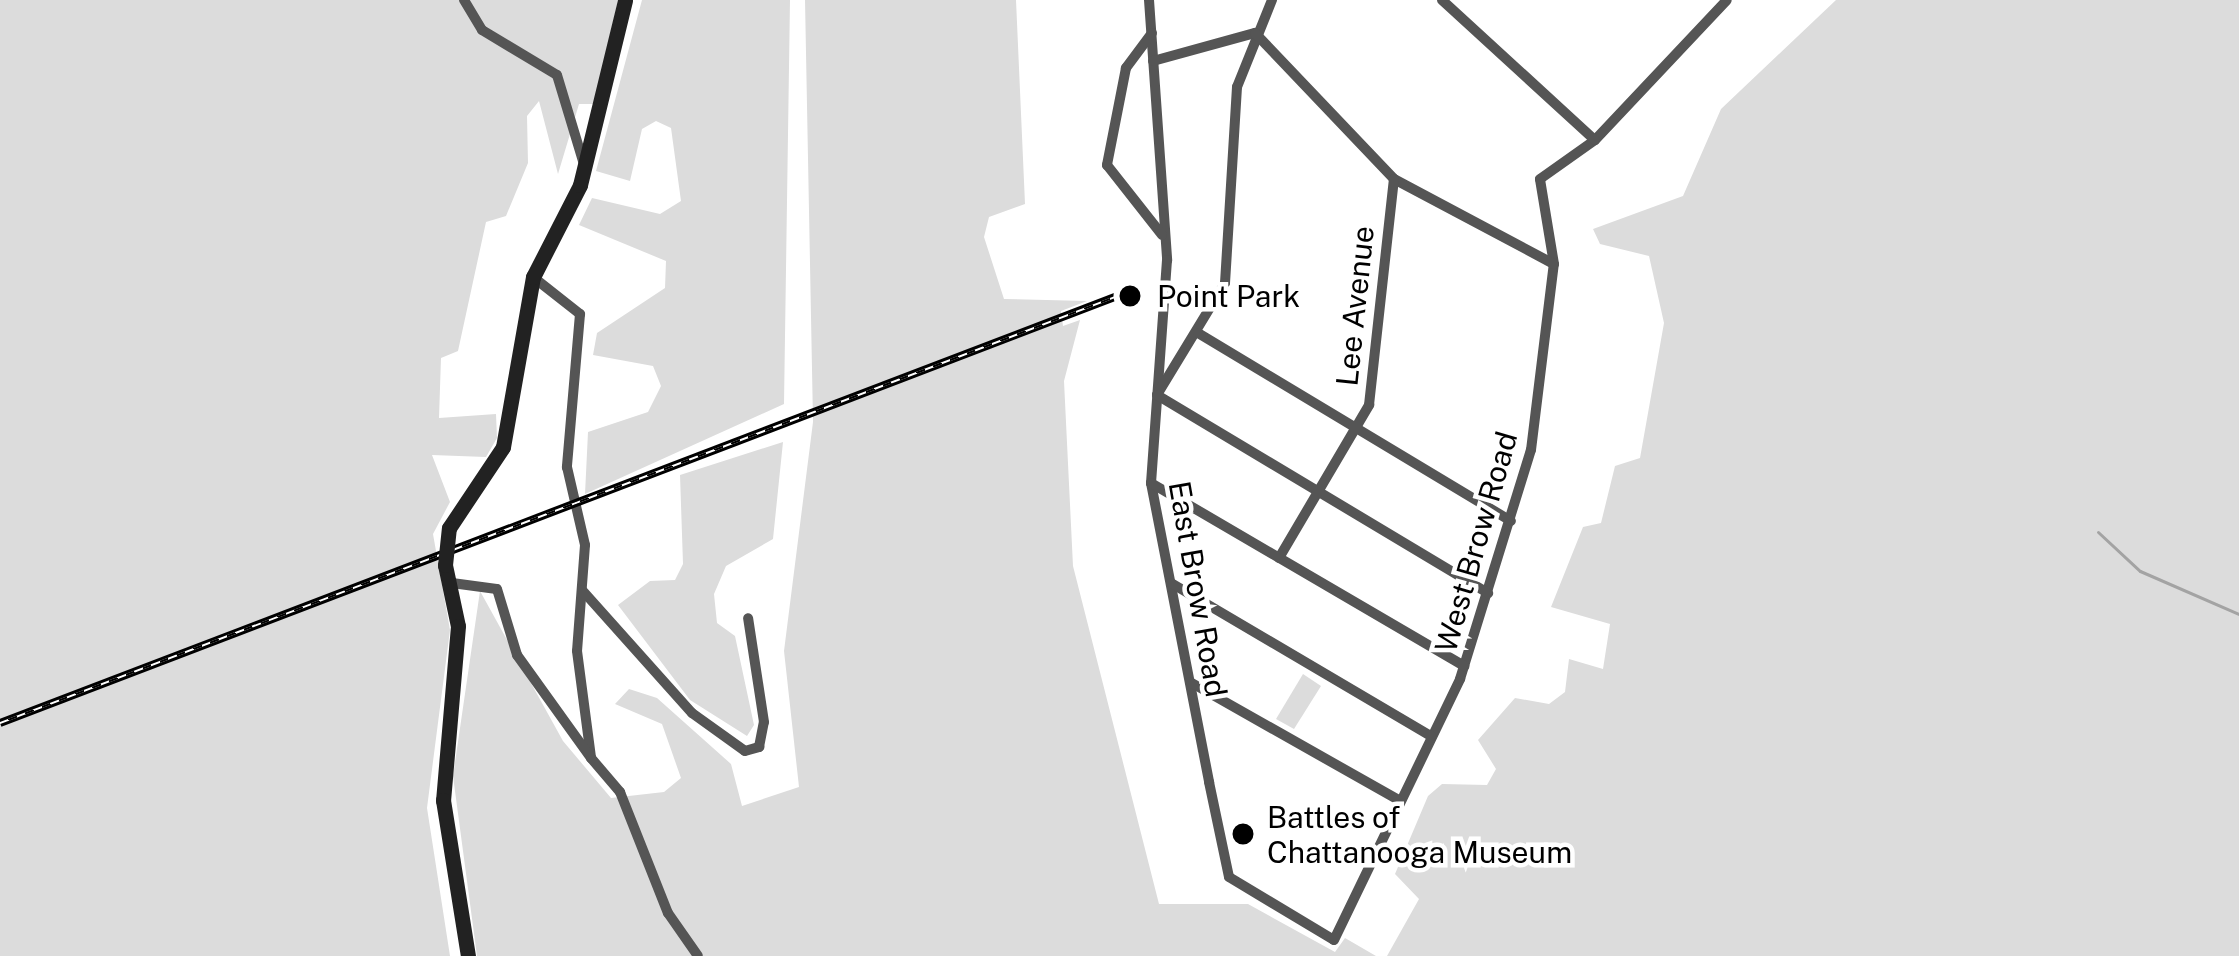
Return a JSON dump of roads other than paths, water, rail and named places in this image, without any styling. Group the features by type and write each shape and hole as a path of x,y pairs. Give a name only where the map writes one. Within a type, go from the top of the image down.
{"main road":[{"path":"468,956 443,800 452,583 445,565 449,528 503,447 533,277 585,168 625,0"}],"street":[{"path":"464,0 482,30 557,75 585,168"},
{"name":"East Brow Road","path":"1149,0 1162,235 1151,483 1190,682 1229,878 1334,940"},
{"path":"1272,0 1238,87 1226,283 1157,395 1488,592"},
{"path":"1442,0 1595,140"},
{"name":"West Brow Road","path":"1334,940 1464,666 1534,438 1554,264 1540,179 1595,140 1727,0"},
{"path":"1153,61 1246,31 1260,39 1394,179 1554,264"},
{"path":"1152,33 1126,68 1106,148 1118,191 1162,235"},
{"name":"Lee Avenue","path":"1280,558 1362,427 1394,179"},
{"path":"533,277 580,314 567,441 582,590 591,758"},
{"path":"1198,333 1362,427 1510,521"},
{"path":"1151,483 1464,666"},
{"path":"452,583 497,589 517,655 620,792 668,914 698,956"},
{"path":"1171,584 1431,736"},
{"path":"582,590 692,713 745,751 759,747 764,722 748,618"},
{"path":"1190,682 1397,800"}],"waterway":[{"path":"2098,532 2140,571 2239,614"}],"railway":[{"path":"0,723 1115,297"}],"place":[{"name":"Point Park","path":"1130,296"},
{"name":"Battles of Chattanooga Museum","path":"1243,834"}]}
